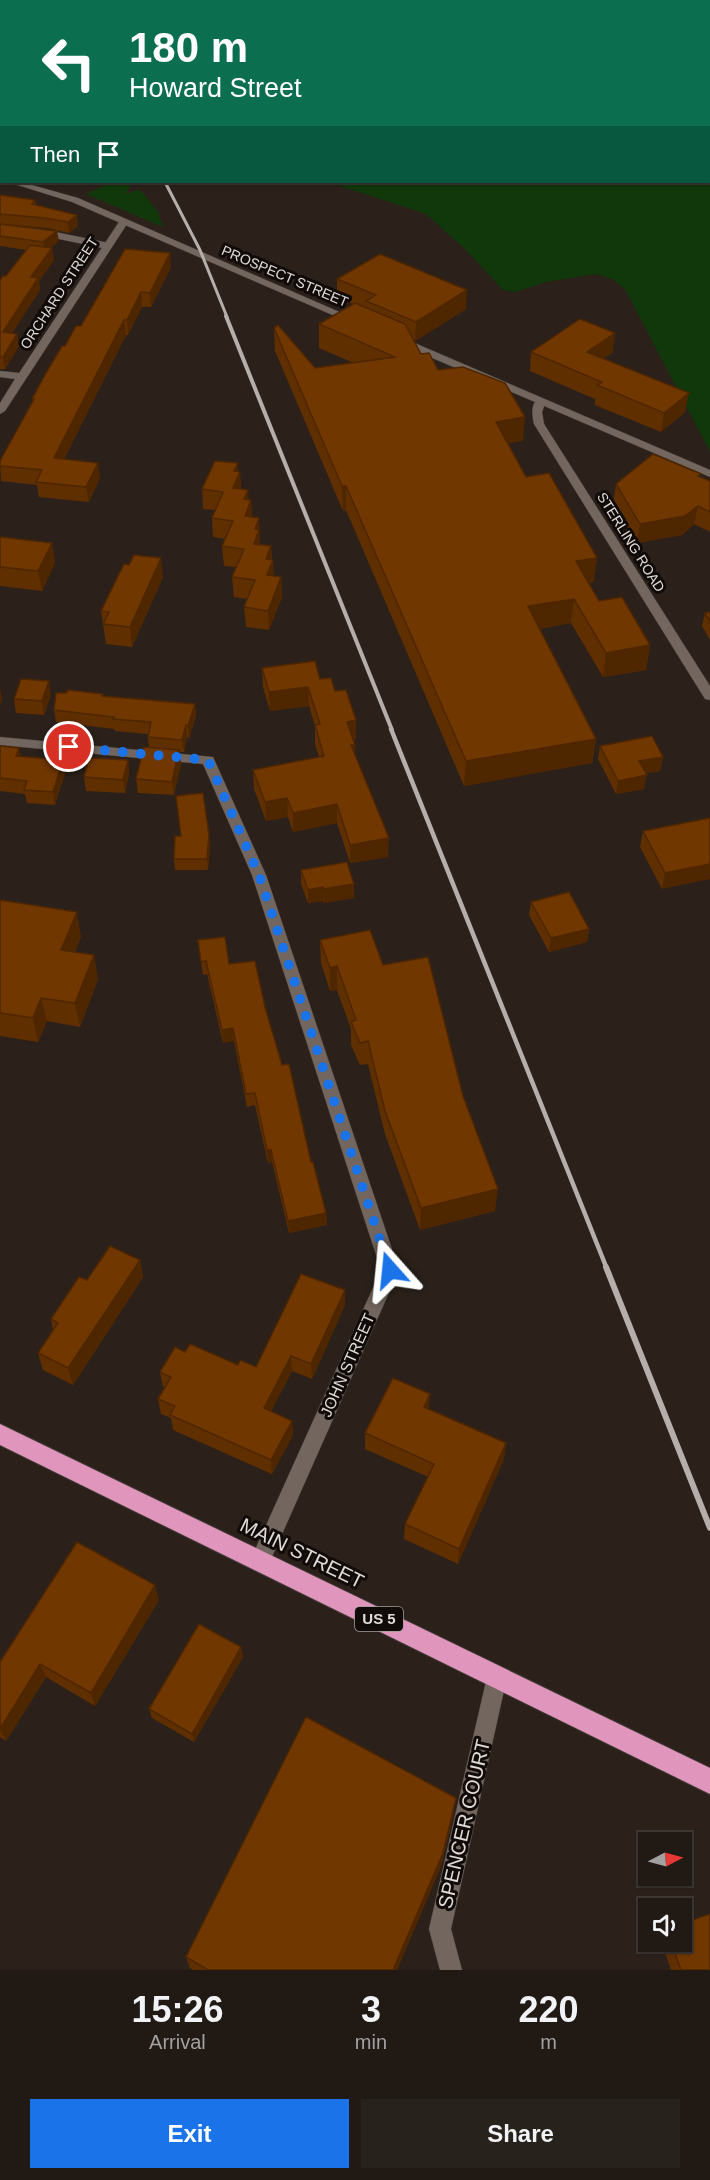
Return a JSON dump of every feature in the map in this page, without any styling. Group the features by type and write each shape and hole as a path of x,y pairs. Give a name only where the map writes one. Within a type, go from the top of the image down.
{"highway":[{"name":"MAIN STREET","path":"0,1434 710,1781"}],"street":[{"name":"PROSPECT STREET","path":"17,183 63,195 365,325"},
{"name":"ORCHARD STREET","path":"0,411 124,221"},
{"path":"386,334 710,474"},
{"path":"0,374 22,377"},
{"name":"STERLING ROAD","path":"541,401 537,412 539,424 710,696"},
{"name":"JOHN STREET","path":"0,741 208,760 259,875 390,1270 260,1561"},
{"name":"SPENCER COURT","path":"451,1970 440,1929 498,1677"}],"lane":[{"path":"36,232 108,246"}],"green space":[{"path":"111,183 132,183 126,194 138,190 142,192 158,212 163,227 86,194"},
{"path":"331,183 710,183 710,452 625,289 612,279 596,274 546,282 515,292 503,290 467,251 426,214"}],"building":[{"path":"0,195 35,200 32,204 77,215 68,222 0,214"},
{"path":"0,224 57,231 43,242 0,236"},
{"path":"30,245 52,248 31,277 38,278 3,332 17,334 3,357 0,357 0,280 6,276"},
{"path":"125,249 170,253 150,293 141,292 127,320 124,320 54,458 98,463 86,487 36,482 42,470 0,466 0,461 46,373 76,326 81,326"},
{"path":"380,254 467,290 416,322 366,301 376,295 337,279"},
{"path":"355,303 405,324 421,354 429,353 438,370 463,367 505,383 525,417 496,422 526,477 549,473 597,558 576,561 599,601 622,597 650,645 606,653 574,599 528,606 596,739 466,761 346,486 342,486 274,328 278,325 315,368 395,357 319,324"},
{"path":"580,319 615,333 587,352 689,393 664,413 597,385 602,382 531,352"},
{"path":"653,454 701,474 698,476 710,481 710,512 698,506 685,516 640,524 616,484"},
{"path":"215,461 238,463 234,471 240,472 233,488 248,490 244,499 251,500 245,516 259,518 255,529 259,530 254,544 271,546 266,559 273,560 267,575 281,577 268,611 244,607 255,580 232,577 244,549 222,546 233,521 212,518 223,492 202,489"},
{"path":"0,537 52,543 38,571 0,567"},
{"path":"134,555 161,558 130,627 103,624 109,612 101,611 124,564 129,565"},
{"path":"710,612 710,622 705,613"},
{"path":"315,661 320,679 331,678 335,691 346,690 356,720 347,722 355,745 351,745 389,838 350,845 337,804 293,813 287,798 265,802 253,770 324,756 315,725 320,724 308,687 269,692 262,668"},
{"path":"21,679 49,681 42,701 14,699"},
{"path":"68,690 103,694 102,696 195,704 182,740 148,737 151,722 54,710 56,693 66,693"},
{"path":"652,736 663,757 639,761 647,775 618,781 600,746"},
{"path":"0,746 19,748 16,756 63,760 53,792 24,790 27,781 0,778"},
{"path":"144,747 179,750 172,782 136,779"},
{"path":"89,758 128,760 123,780 84,777"},
{"path":"203,793 209,835 207,859 174,859 175,836 181,836 176,796"},
{"path":"710,818 710,864 665,873 643,831"},
{"path":"347,862 354,884 308,890 301,870"},
{"path":"569,892 589,929 551,938 531,902"},
{"path":"0,900 77,912 61,950 94,955 75,1003 41,998 33,1018 0,1013"},
{"path":"370,930 383,965 428,957 463,1096 498,1189 421,1208 385,1111 368,1041 360,1043 351,1022 356,1020 337,966 330,968 320,940"},
{"path":"225,937 229,964 255,961 265,1007 282,1065 289,1064 311,1162 313,1162 326,1213 288,1221 271,1150 267,1150 255,1093 246,1094 233,1028 222,1030 206,961 201,962 198,940"},
{"path":"110,1246 140,1260 68,1368 38,1353 58,1323 51,1319 79,1277 87,1280"},
{"path":"301,1274 345,1290 311,1364 291,1356 264,1408 292,1421 271,1460 170,1415 175,1406 158,1399 171,1377 160,1372 175,1347 185,1352 190,1344 238,1365 240,1360 256,1367"},
{"path":"393,1378 430,1394 424,1407 506,1443 459,1549 405,1524 434,1464 365,1433"},
{"path":"77,1542 155,1585 91,1693 40,1664 0,1729 0,1662"},
{"path":"199,1624 241,1647 192,1734 149,1709"},
{"path":"306,1717 456,1798 443,1853 393,1970 208,1970 186,1957"},
{"path":"710,1914 710,1970 681,1970 675,1952 692,1952 692,1920"}],"railway":[{"path":"166,183 200,250 227,317"},
{"path":"226,316 392,730"},
{"path":"391,729 607,1269"},
{"path":"606,1267 710,1528"}],"route":[{"path":"69,747 208,760 259,875 390,1270"}]}
